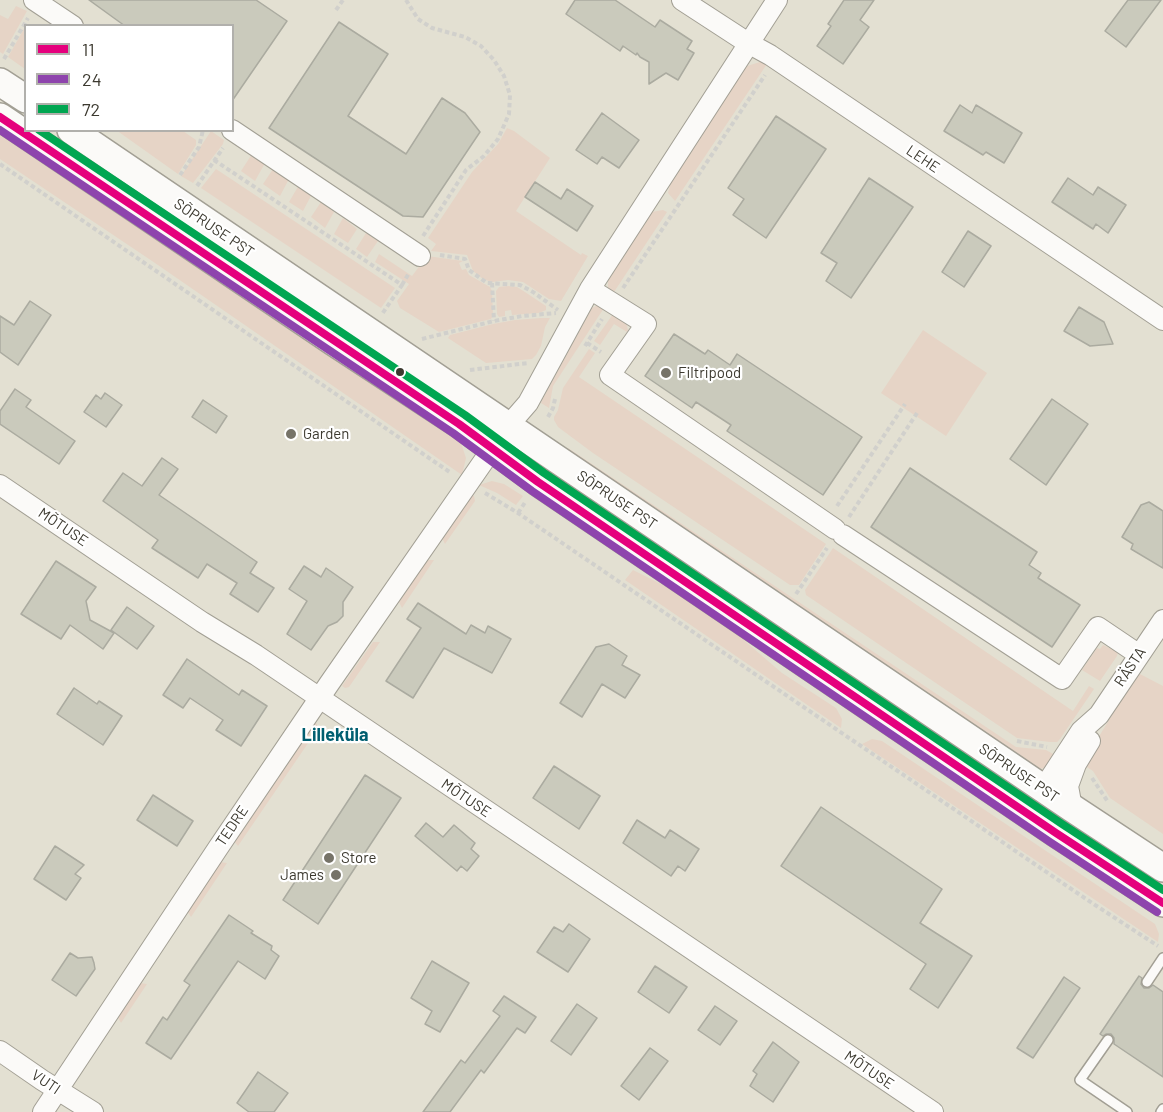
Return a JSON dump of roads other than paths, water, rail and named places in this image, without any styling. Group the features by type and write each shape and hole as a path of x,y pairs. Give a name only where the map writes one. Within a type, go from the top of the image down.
{"main road":[{"path":"2,70 24,97"},
{"name":"SÕPRUSE PST","path":"0,117 501,437 1163,868"},
{"name":"SÕPRUSE PST","path":"74,132 501,437 538,482 1163,903"}],"street":[{"name":"LEHE","path":"682,0 775,59 1163,320"},
{"name":"TEDRE","path":"43,1112 320,699 501,437 528,403 590,289 777,0"},
{"path":"35,1 70,24"},
{"path":"234,131 420,254"},
{"path":"590,289 646,324 610,375 838,532 1062,679 1098,627 1138,654"},
{"name":"MÕTUSE","path":"0,485 933,1112"},
{"name":"RÄSTA","path":"1072,808 1068,786 1076,764 1092,738 1099,716 1138,654 1163,620"},
{"name":"RÄSTA","path":"1043,789 1081,731 1099,716"},
{"name":"VUTI","path":"0,1051 93,1112"}],"lane":[{"path":"1147,982 1163,958"},
{"path":"1108,1040 1080,1080 1127,1112"}],"place":[{"name":"Filtripood","path":"666,373"},
{"name":"Garden","path":"291,434"},
{"name":"Store","path":"329,858"},
{"name":"James","path":"336,875"}],"district":[{"name":"Lilleküla","path":"335,735"}]}
